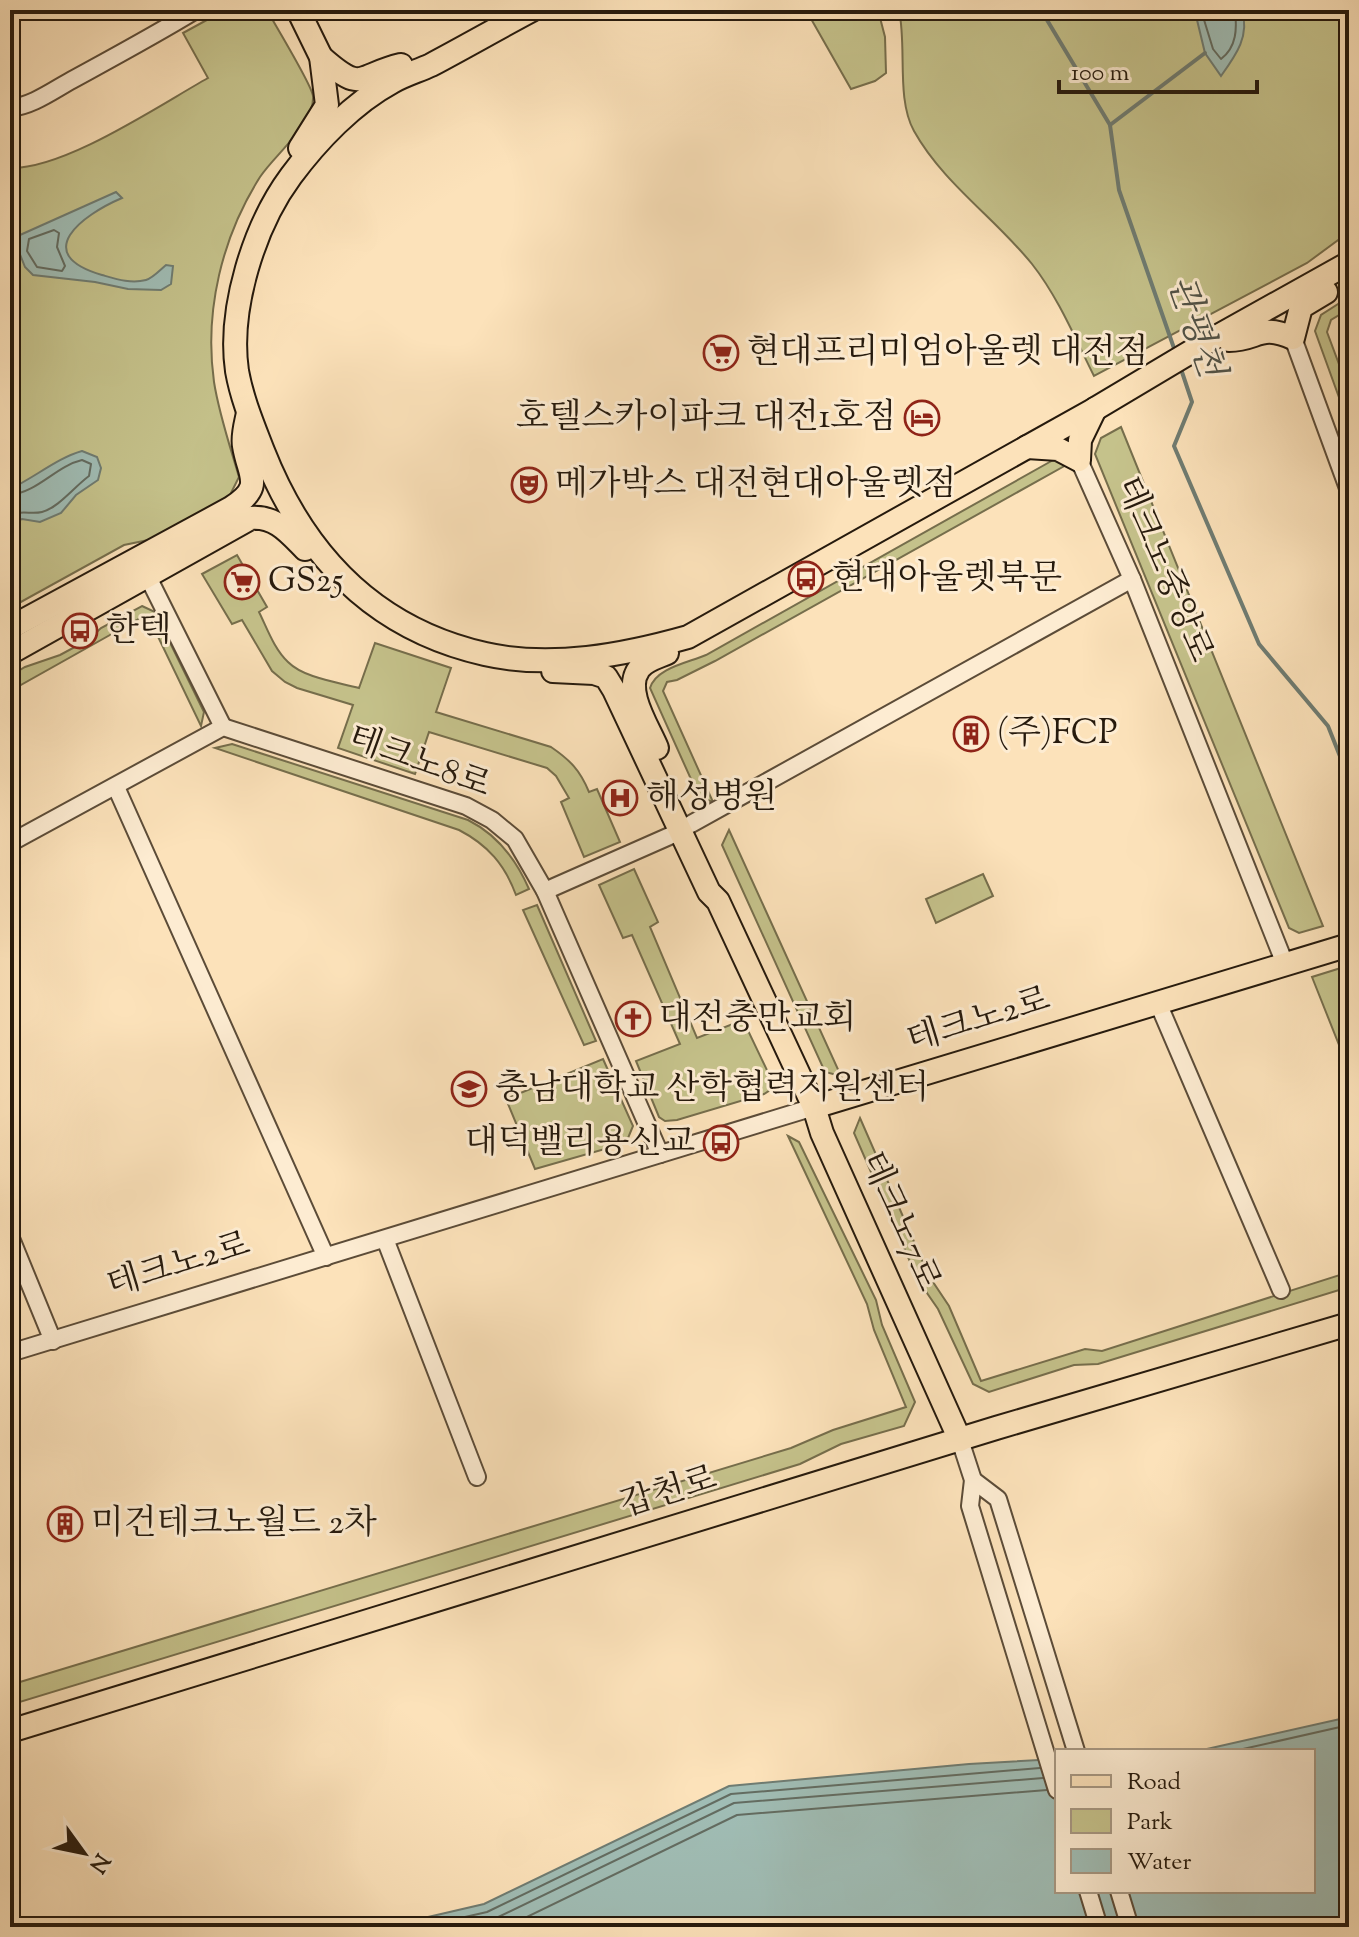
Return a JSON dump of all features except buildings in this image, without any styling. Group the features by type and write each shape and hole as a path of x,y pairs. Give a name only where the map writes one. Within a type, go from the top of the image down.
{"main road":[{"path":"291,176 299,149 327,105 321,57 298,10"},
{"path":"532,10 390,83 345,116 291,176 256,238 237,323 237,369 248,412 286,503 305,534 334,571 360,594 417,630 483,654 521,661 638,651 688,637 1209,341 1261,323 1349,263"},
{"path":"321,57 344,77 355,80 398,65 430,65"},
{"path":"1261,323 1293,338 1301,307 1322,296 1349,274"},
{"path":"1027,447 1058,449 1079,460 1080,440 1102,404"},
{"path":"10,653 147,575 234,516 250,493 254,479 243,445 248,412"},
{"path":"10,628 234,516 265,517 286,530 319,564 334,571"},
{"name":"테크노7로","path":"688,637 670,652 651,659 639,669 634,684 637,701 709,892 718,901 814,1107 828,1147 960,1440"},
{"name":"테크노7로","path":"521,661 548,671 594,673 606,677 686,828"},
{"name":"테크노2로","path":"814,1107 1343,946"},
{"name":"갑천로","path":"10,1731 1349,1324"}],"street":[{"path":"10,108 43,96 196,10"},
{"path":"1293,338 1342,454 1349,491"},
{"name":"테크노중앙로","path":"1079,460 1184,706 1285,964"},
{"path":"10,843 223,727 147,575"},
{"path":"545,891 686,828 1132,579"},
{"name":"테크노8로","path":"223,727 466,806 492,820 515,839 545,891 660,1154"},
{"path":"116,787 326,1257"},
{"path":"1158,1003 1281,1290"},
{"name":"테크노2로","path":"10,1353 814,1107"},
{"path":"10,1236 53,1341"},
{"path":"385,1239 477,1477"},
{"path":"960,1440 973,1480 970,1506 1055,1783"},
{"path":"973,1480 998,1499 1075,1749"},
{"path":"1089,1893 1099,1927"},
{"path":"1120,1893 1130,1927"}],"green space":[{"path":"225,10 267,10 313,96 308,117 260,177 247,200 235,224 219,275 212,328 214,382 239,477 230,495 158,538 124,545 10,608 10,168 32,166 84,147 208,78 183,33"},
{"path":"806,10 878,10 885,37 886,73 875,81 851,89"},
{"path":"899,10 1349,10 1349,232 1307,263 1094,376 1058,304 1032,264 954,184 914,131 903,88"},
{"path":"1349,297 1349,309 1331,320 1327,332 1349,391 1349,425 1315,331 1321,315"},
{"path":"1121,427 1323,926 1299,933 1289,928 1095,454 1101,438"},
{"path":"1055,459 1068,464 715,661 667,682 663,691 713,802 699,797 650,688 653,681 673,667 706,655"},
{"path":"237,555 267,607 259,612 271,638 283,657 295,667 321,679 359,688 375,643 451,668 436,712 551,747 564,756 574,766 589,792 597,789 620,842 584,857 561,802 569,798 556,776 547,768 429,732 415,774 338,748 353,705 297,688 272,671 242,620 232,624 202,574"},
{"path":"142,606 155,612 204,712 201,726 150,620 142,617 10,691 10,676 25,667 60,655"},
{"path":"232,744 468,820 505,849 529,889 516,895 507,874 494,857 479,842 459,830 215,748"},
{"path":"729,830 841,1076 825,1072 722,845"},
{"path":"634,869 658,922 650,927 697,1038 743,1020 775,1087 764,1094 677,1120 665,1121 659,1117 636,1061 680,1044 632,935 623,938 599,885"},
{"path":"983,874 993,896 936,923 926,899"},
{"path":"537,905 596,1041 584,1045 523,910"},
{"path":"1344,967 1349,977 1349,1070 1312,977"},
{"path":"603,1059 633,1126 626,1143 535,1169 506,1099"},
{"path":"860,1118 929,1276 949,1306 981,1381 1085,1349 1102,1351 1349,1272 1349,1287 1098,1364 1074,1365 989,1392 973,1384 938,1309 918,1280 854,1133"},
{"path":"788,1136 799,1142 876,1300 882,1325 915,1402 904,1426 841,1444 800,1464 10,1705 10,1685 791,1448 833,1430 906,1407 874,1330 867,1304"}],"water":[{"path":"1191,10 1242,10 1243,37 1221,76 1205,53 1197,20"},
{"path":"116,192 122,198 92,214 70,235 66,246 69,256 81,266 102,275 129,281 146,280 166,265 173,266 171,284 161,290 128,289 33,275 25,267 19,252 20,235"},
{"path":"82,451 97,457 101,468 98,480 76,495 61,513 40,522 22,519 10,526 10,489"},
{"path":"1349,1717 1349,1927 385,1927 484,1904 729,1786 1055,1759 1055,1893 1315,1893 1315,1749 1207,1749"}],"waterway":[{"name":"관평천","path":"1041,10 1110,125 1119,190 1176,354"},
{"path":"1110,125 1205,53"},
{"name":"관평천","path":"1180,366 1192,402 1174,446 1259,644 1328,726 1349,779"}],"place":[{"name":"현대프리미엄아울렛 대전점","path":"721,353"},
{"name":"호텔스카이파크 대전1호점","path":"922,418"},
{"name":"메가박스 대전현대아울렛점","path":"529,485"},
{"name":"현대아울렛북문","path":"806,579"},
{"name":"GS25","path":"242,582"},
{"name":"한텍","path":"80,631"},
{"name":"(주)FCP","path":"971,734"},
{"name":"해성병원","path":"620,798"},
{"name":"대전충만교회","path":"633,1019"},
{"name":"충남대학교 산학협력지원센터","path":"469,1089"},
{"name":"대덕밸리용신교","path":"721,1143"},
{"name":"미건테크노월드 2차","path":"65,1524"}]}
